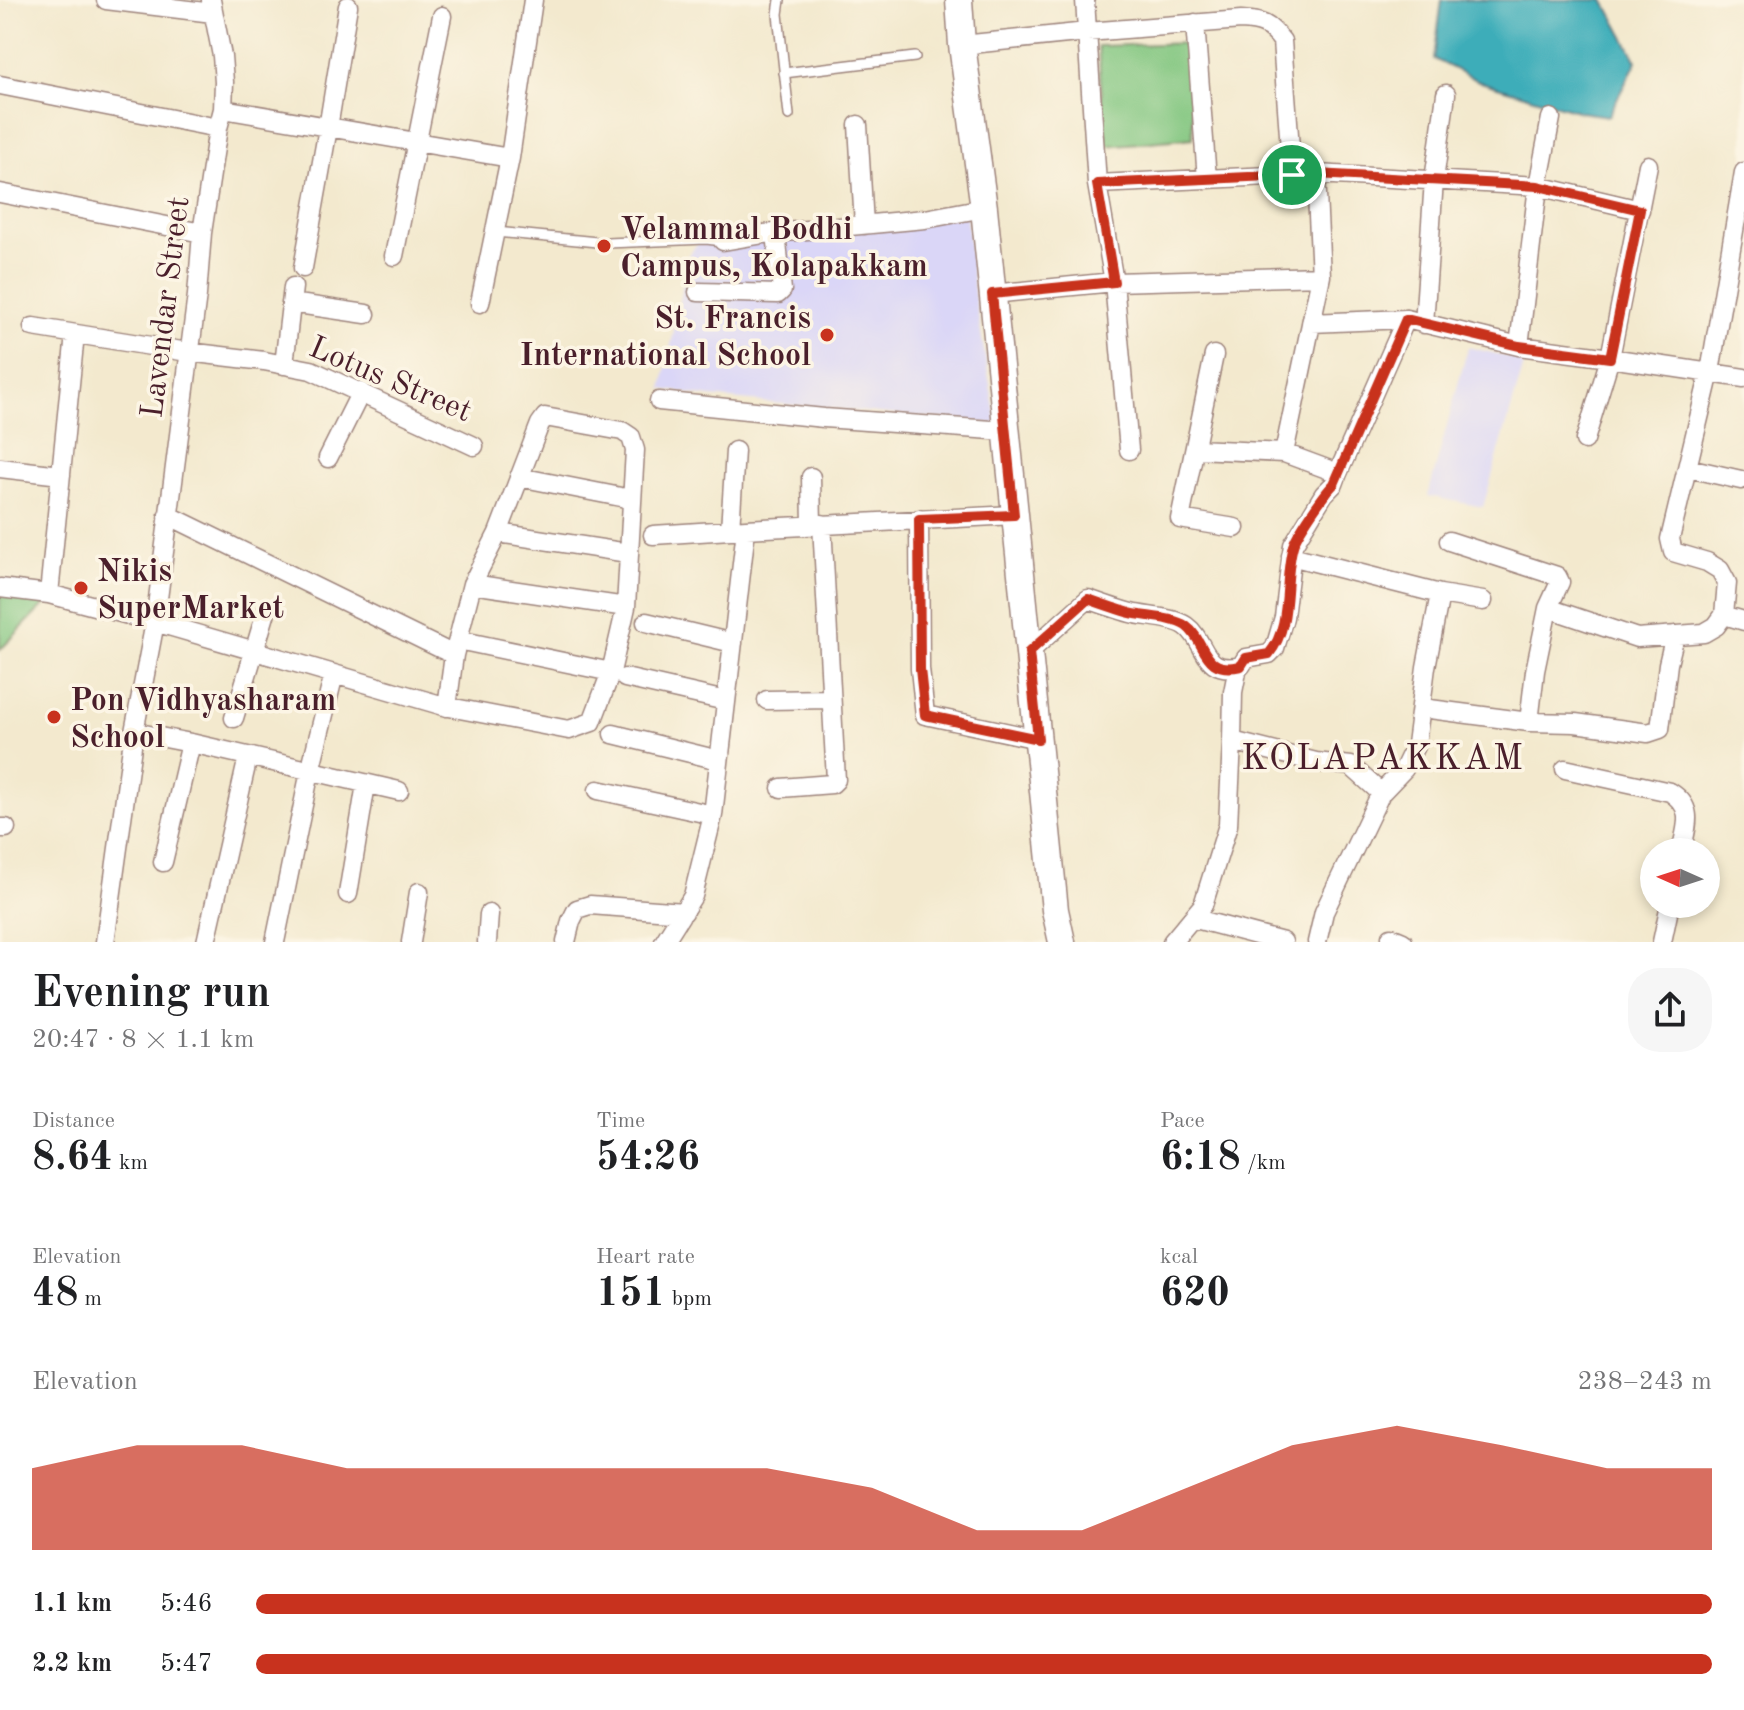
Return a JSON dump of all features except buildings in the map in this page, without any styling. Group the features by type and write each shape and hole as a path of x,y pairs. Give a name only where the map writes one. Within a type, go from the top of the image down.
{"main road":[{"path":"959,0 984,208 1055,910 1062,942"}],"street":[{"path":"106,0 212,6"},
{"path":"480,303 510,158 533,0"},
{"path":"1085,0 1097,184 1114,282 1129,450"},
{"name":"Lavendar Street","path":"105,942 134,732 155,622 197,295 202,233 223,109 222,56 212,6"},
{"path":"303,268 348,6"},
{"path":"394,256 442,16"},
{"path":"962,45 1195,23 1257,21 1272,27 1282,41 1292,175"},
{"path":"1195,23 1207,179"},
{"path":"0,88 218,128"},
{"path":"1029,652 1088,599 1129,613 1177,621 1190,630 1204,655 1215,664 1238,667 1246,658 1269,654 1275,648 1284,617 1293,545 1324,494 1334,484 1415,322 1446,94"},
{"path":"223,109 510,158"},
{"path":"1519,346 1538,186 1551,118"},
{"path":"858,125 864,225"},
{"path":"1585,440 1610,358 1648,165"},
{"path":"1548,608 1637,638 1704,633 1716,626 1724,615 1727,583 1720,570 1707,562 1673,552 1670,539 1736,269 1744,172"},
{"path":"1097,184 1316,174 1538,186 1640,210"},
{"path":"1284,453 1321,276 1316,174"},
{"path":"0,193 202,233"},
{"path":"723,241 925,219 984,208"},
{"path":"698,292 778,294 782,290 776,233"},
{"path":"992,294 1114,282 1321,276"},
{"path":"284,365 292,295 366,314"},
{"path":"1311,323 1415,322 1519,346 1744,378"},
{"name":"Lotus Street","path":"33,327 315,371 474,446"},
{"path":"49,594 75,334"},
{"path":"1214,355 1180,519 1235,528"},
{"path":"328,458 361,392"},
{"path":"659,401 824,418 1006,431"},
{"path":"0,588 49,594 155,622 446,706 569,730 592,722 618,675 626,607 635,450 631,437 622,431 545,417 540,424 498,533 472,584 446,706"},
{"path":"1195,449 1284,453 1338,473"},
{"path":"664,942 693,896 713,815 733,643 738,529 735,451"},
{"path":"0,468 61,475"},
{"path":"1688,468 1741,480"},
{"path":"519,477 631,499"},
{"path":"781,788 836,780 811,477"},
{"path":"168,515 456,648 618,675 726,701"},
{"path":"653,535 1014,515"},
{"path":"919,519 920,669 925,715 1038,739"},
{"path":"498,533 628,553"},
{"path":"1449,541 1557,576 1560,582 1548,608 1535,671 1529,722"},
{"path":"1291,556 1440,594 1483,601"},
{"path":"472,584 626,607"},
{"path":"1317,942 1324,912 1381,793 1404,769 1416,744 1440,594"},
{"path":"234,718 266,612"},
{"path":"1724,615 1744,621"},
{"path":"646,622 733,643"},
{"path":"1422,708 1648,733 1660,729 1675,635"},
{"path":"1172,942 1203,905 1228,825 1233,692 1238,667"},
{"path":"275,942 310,771 334,674"},
{"path":"767,700 831,699"},
{"path":"134,732 399,791"},
{"path":"613,734 719,760"},
{"path":"1232,741 1316,762 1351,766 1381,793"},
{"path":"163,862 191,743"},
{"path":"206,942 248,757"},
{"path":"1565,769 1670,792 1680,798 1686,807 1688,820 1684,838"},
{"path":"348,894 366,784"},
{"path":"598,790 713,815"},
{"path":"411,942 419,892"},
{"path":"566,942 577,909 590,905 684,912"},
{"path":"487,942 489,914"},
{"path":"1192,918 1283,942"},
{"path":"1662,942 1667,918"}],"lane":[{"path":"780,0 778,14 789,115"},
{"path":"784,73 915,57"},
{"path":"496,232 607,243 723,241"}],"shaded area":[{"name":"St. Francis International School","path":"966,216 975,299 997,424 709,397 662,389 682,291 684,260 698,243"},
{"path":"1468,347 1525,361 1483,507 1428,496"}],"green space":[{"path":"1190,43 1193,138 1106,146 1098,46"},
{"path":"0,595 48,601 0,650"}],"water":[{"path":"1442,0 1604,0 1637,61 1608,116 1580,112 1481,82 1434,59"}],"place":[{"name":"Velammal Bodhi Campus, Kolapakkam","path":"604,246"},
{"name":"St. Francis International School","path":"827,335"},
{"name":"Nikis SuperMarket","path":"81,588"},
{"name":"Pon Vidhyasharam School","path":"54,717"}],"district":[{"name":"KOLAPAKKAM","path":"1383,756"}],"route":[{"path":"1292,175 1538,186 1640,210 1610,358 1519,346 1406,319 1334,484 1324,494 1293,545 1284,617 1275,648 1269,654 1246,658 1241,666 1232,668 1215,664 1204,655 1185,625 1129,613 1088,599 1029,652 1038,739 925,715 920,669 919,519 1014,515 992,294 1114,282 1097,184 1292,175"}]}
